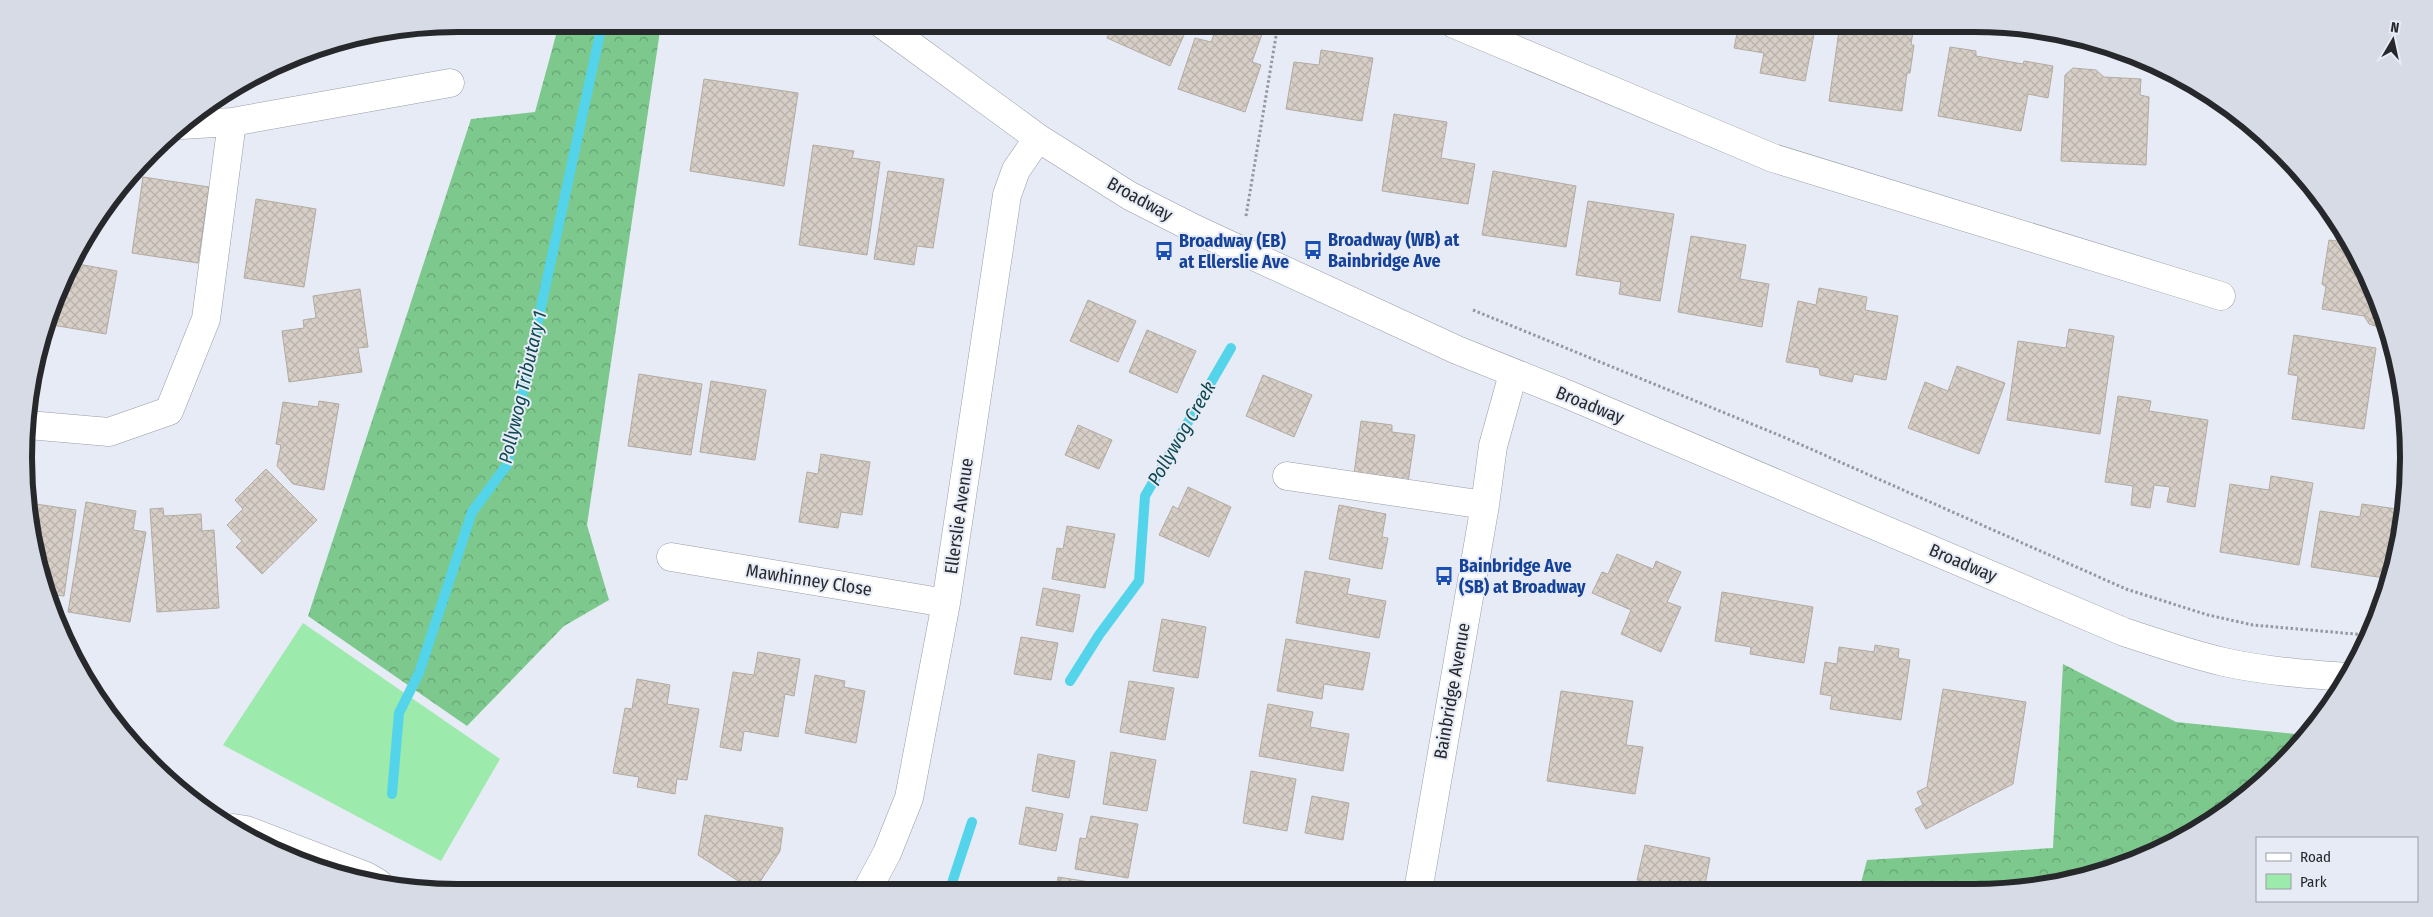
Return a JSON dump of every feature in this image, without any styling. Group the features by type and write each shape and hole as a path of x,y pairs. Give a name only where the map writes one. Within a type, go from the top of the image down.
{"street":[{"name":"Broadway","path":"893,32 1038,138 1130,196 1195,229 1513,374 1569,395 2124,632 2225,662 2287,672 2340,677"},
{"path":"1473,32 1773,158 2221,296"},
{"path":"195,124 232,122 450,83"},
{"path":"34,425 109,432 169,411 206,319 232,122"},
{"name":"Ellerslie Avenue","path":"870,884 887,853 909,798 946,603 1007,195 1016,170 1038,138"},
{"name":"Bainbridge Avenue","path":"1419,884 1493,446 1513,374"},
{"path":"1287,476 1484,505"},
{"name":"Mawhinney Close","path":"671,557 946,603"},
{"path":"260,835 354,871"}],"path":[{"path":"1246,216 1277,32"},
{"path":"1473,310 1786,438 2126,589 2208,615 2253,625 2362,635"}],"green space":[{"path":"557,32 660,32 587,525 609,600 564,626 467,726 308,616 471,119 535,112"},
{"path":"303,623 500,759 441,861 223,745"},
{"path":"2063,664 2176,722 2299,734 2276,760 2255,779 2211,813 2163,841 2111,862 2058,876 2002,884 1861,884 1867,860 2053,848"}],"building":[{"path":"1110,32 1185,32 1170,66 1107,38"},
{"path":"1215,32 1255,32 1262,34 1252,62 1261,65 1245,112 1178,89 1195,38 1211,42"},
{"path":"1737,32 1814,32 1805,81 1760,73 1764,53 1734,48"},
{"path":"1839,32 1913,32 1911,45 1914,45 1910,73 1907,73 1902,111 1829,101"},
{"path":"1950,47 1976,51 1976,56 2023,64 2024,61 2053,66 2048,98 2028,94 2021,131 1938,116"},
{"path":"1321,50 1373,58 1362,121 1286,109 1294,62 1319,65"},
{"path":"2073,68 2096,70 2104,77 2141,79 2140,95 2149,97 2146,165 2061,161 2065,75"},
{"path":"704,79 798,93 784,186 690,171"},
{"path":"1394,114 1447,122 1441,158 1475,164 1468,204 1382,191"},
{"path":"813,145 854,151 852,158 880,162 867,255 799,245"},
{"path":"888,171 944,179 933,248 917,246 914,265 874,259"},
{"path":"1493,171 1576,186 1566,247 1482,235"},
{"path":"143,177 209,187 198,263 132,253"},
{"path":"256,199 316,209 304,287 244,278"},
{"path":"1588,201 1674,214 1660,301 1619,294 1621,282 1576,275"},
{"path":"1691,236 1746,245 1740,279 1769,284 1762,327 1678,312"},
{"path":"2329,240 2340,241 2357,270 2379,327 2369,324 2364,316 2322,309 2326,287 2322,284"},
{"path":"79,264 117,271 106,334 54,325"},
{"path":"1819,288 1867,297 1865,310 1898,316 1886,380 1854,374 1852,382 1820,375 1819,368 1786,362 1798,301 1816,305"},
{"path":"360,289 368,347 358,348 362,372 289,382 282,331 304,328 303,320 316,318 313,296"},
{"path":"1088,300 1136,321 1118,362 1070,341"},
{"path":"2069,329 2114,336 2100,434 2007,420 2018,341 2066,348"},
{"path":"1147,330 1196,351 1177,393 1129,372"},
{"path":"2294,335 2376,348 2364,429 2292,419 2298,376 2288,374"},
{"path":"1957,366 2005,383 1979,454 1908,428 1925,382 1948,391"},
{"path":"639,374 702,384 691,455 628,446"},
{"path":"1263,375 1312,395 1294,437 1246,416"},
{"path":"711,381 766,390 755,460 700,452"},
{"path":"2118,396 2151,401 2149,411 2208,420 2195,507 2167,502 2170,487 2154,485 2150,508 2131,505 2133,486 2105,482"},
{"path":"319,401 339,404 324,490 293,484 277,466 281,445 276,444 283,402 318,407"},
{"path":"1361,421 1392,425 1392,432 1415,435 1408,482 1354,474"},
{"path":"1078,425 1112,440 1099,469 1065,455"},
{"path":"821,454 870,462 862,515 841,512 838,528 799,522 807,472 818,474"},
{"path":"266,469 317,520 262,574 236,547 242,541 227,525 243,509 235,500"},
{"path":"2271,476 2313,483 2299,565 2220,552 2230,484 2269,490"},
{"path":"1188,487 1231,507 1209,557 1159,535 1173,506 1178,509"},
{"path":"86,502 136,511 133,530 146,532 130,622 68,612"},
{"path":"36,504 76,510 64,596 55,595 47,569"},
{"path":"2362,504 2398,509 2383,578 2311,567 2320,511 2360,517"},
{"path":"1339,505 1386,514 1382,537 1388,538 1382,569 1329,559"},
{"path":"163,508 164,516 201,514 202,531 214,530 219,608 157,612 150,509"},
{"path":"1067,526 1115,534 1105,588 1052,579 1057,548 1063,549"},
{"path":"1617,554 1653,569 1656,561 1681,572 1667,602 1681,607 1661,652 1621,634 1631,610 1592,593 1602,572 1608,574"},
{"path":"1305,571 1350,579 1347,594 1386,601 1379,638 1296,623"},
{"path":"1043,588 1080,595 1073,632 1036,625"},
{"path":"1722,592 1813,607 1804,663 1750,654 1751,647 1715,641"},
{"path":"1162,619 1206,627 1198,678 1153,671"},
{"path":"1021,637 1058,643 1051,680 1014,674"},
{"path":"1286,639 1370,653 1363,690 1324,684 1322,699 1277,691"},
{"path":"1875,645 1899,649 1898,658 1910,660 1901,720 1830,709 1832,696 1820,694 1825,662 1837,664 1839,647 1874,652"},
{"path":"758,652 800,659 794,696 785,694 778,737 744,731 741,751 720,747 733,672 754,675"},
{"path":"815,675 845,681 844,687 865,691 856,743 805,733"},
{"path":"637,679 670,685 667,704 699,709 687,780 677,779 675,794 637,787 639,777 613,773 625,708 632,709"},
{"path":"1129,681 1174,688 1165,740 1120,732"},
{"path":"1943,689 2026,702 2013,784 1926,829 1915,809 1923,805 1917,792 1927,787"},
{"path":"1561,691 1633,701 1626,745 1643,747 1635,794 1547,781"},
{"path":"1268,704 1313,712 1310,727 1349,734 1343,771 1259,756"},
{"path":"1111,752 1156,760 1147,811 1103,804"},
{"path":"1038,754 1075,761 1069,798 1032,791"},
{"path":"1251,771 1296,779 1287,831 1243,823"},
{"path":"1312,796 1349,803 1343,840 1305,833"},
{"path":"1026,807 1063,814 1056,851 1019,844"},
{"path":"705,815 783,828 780,851 759,884 743,884 698,855"},
{"path":"1091,816 1138,824 1128,878 1075,869 1080,838 1086,839"},
{"path":"1645,845 1710,858 1705,884 1655,884 1637,880"},
{"path":"1058,877 1103,884 1057,884"}],"waterway":[{"name":"Pollywog Tributary 1","path":"392,794 399,713 419,673 472,512 507,465 600,32"},
{"name":"Pollywog Creek","path":"1070,681 1099,635 1139,581 1145,496 1231,348"},
{"name":"Pollywog Creek","path":"952,884 972,822"}],"place":[{"name":"Broadway (WB) at Bainbridge Ave","path":"1313,250"},
{"name":"Broadway (EB) at Ellerslie Ave","path":"1164,251"},
{"name":"Bainbridge Ave (SB) at Broadway","path":"1444,576"}]}
